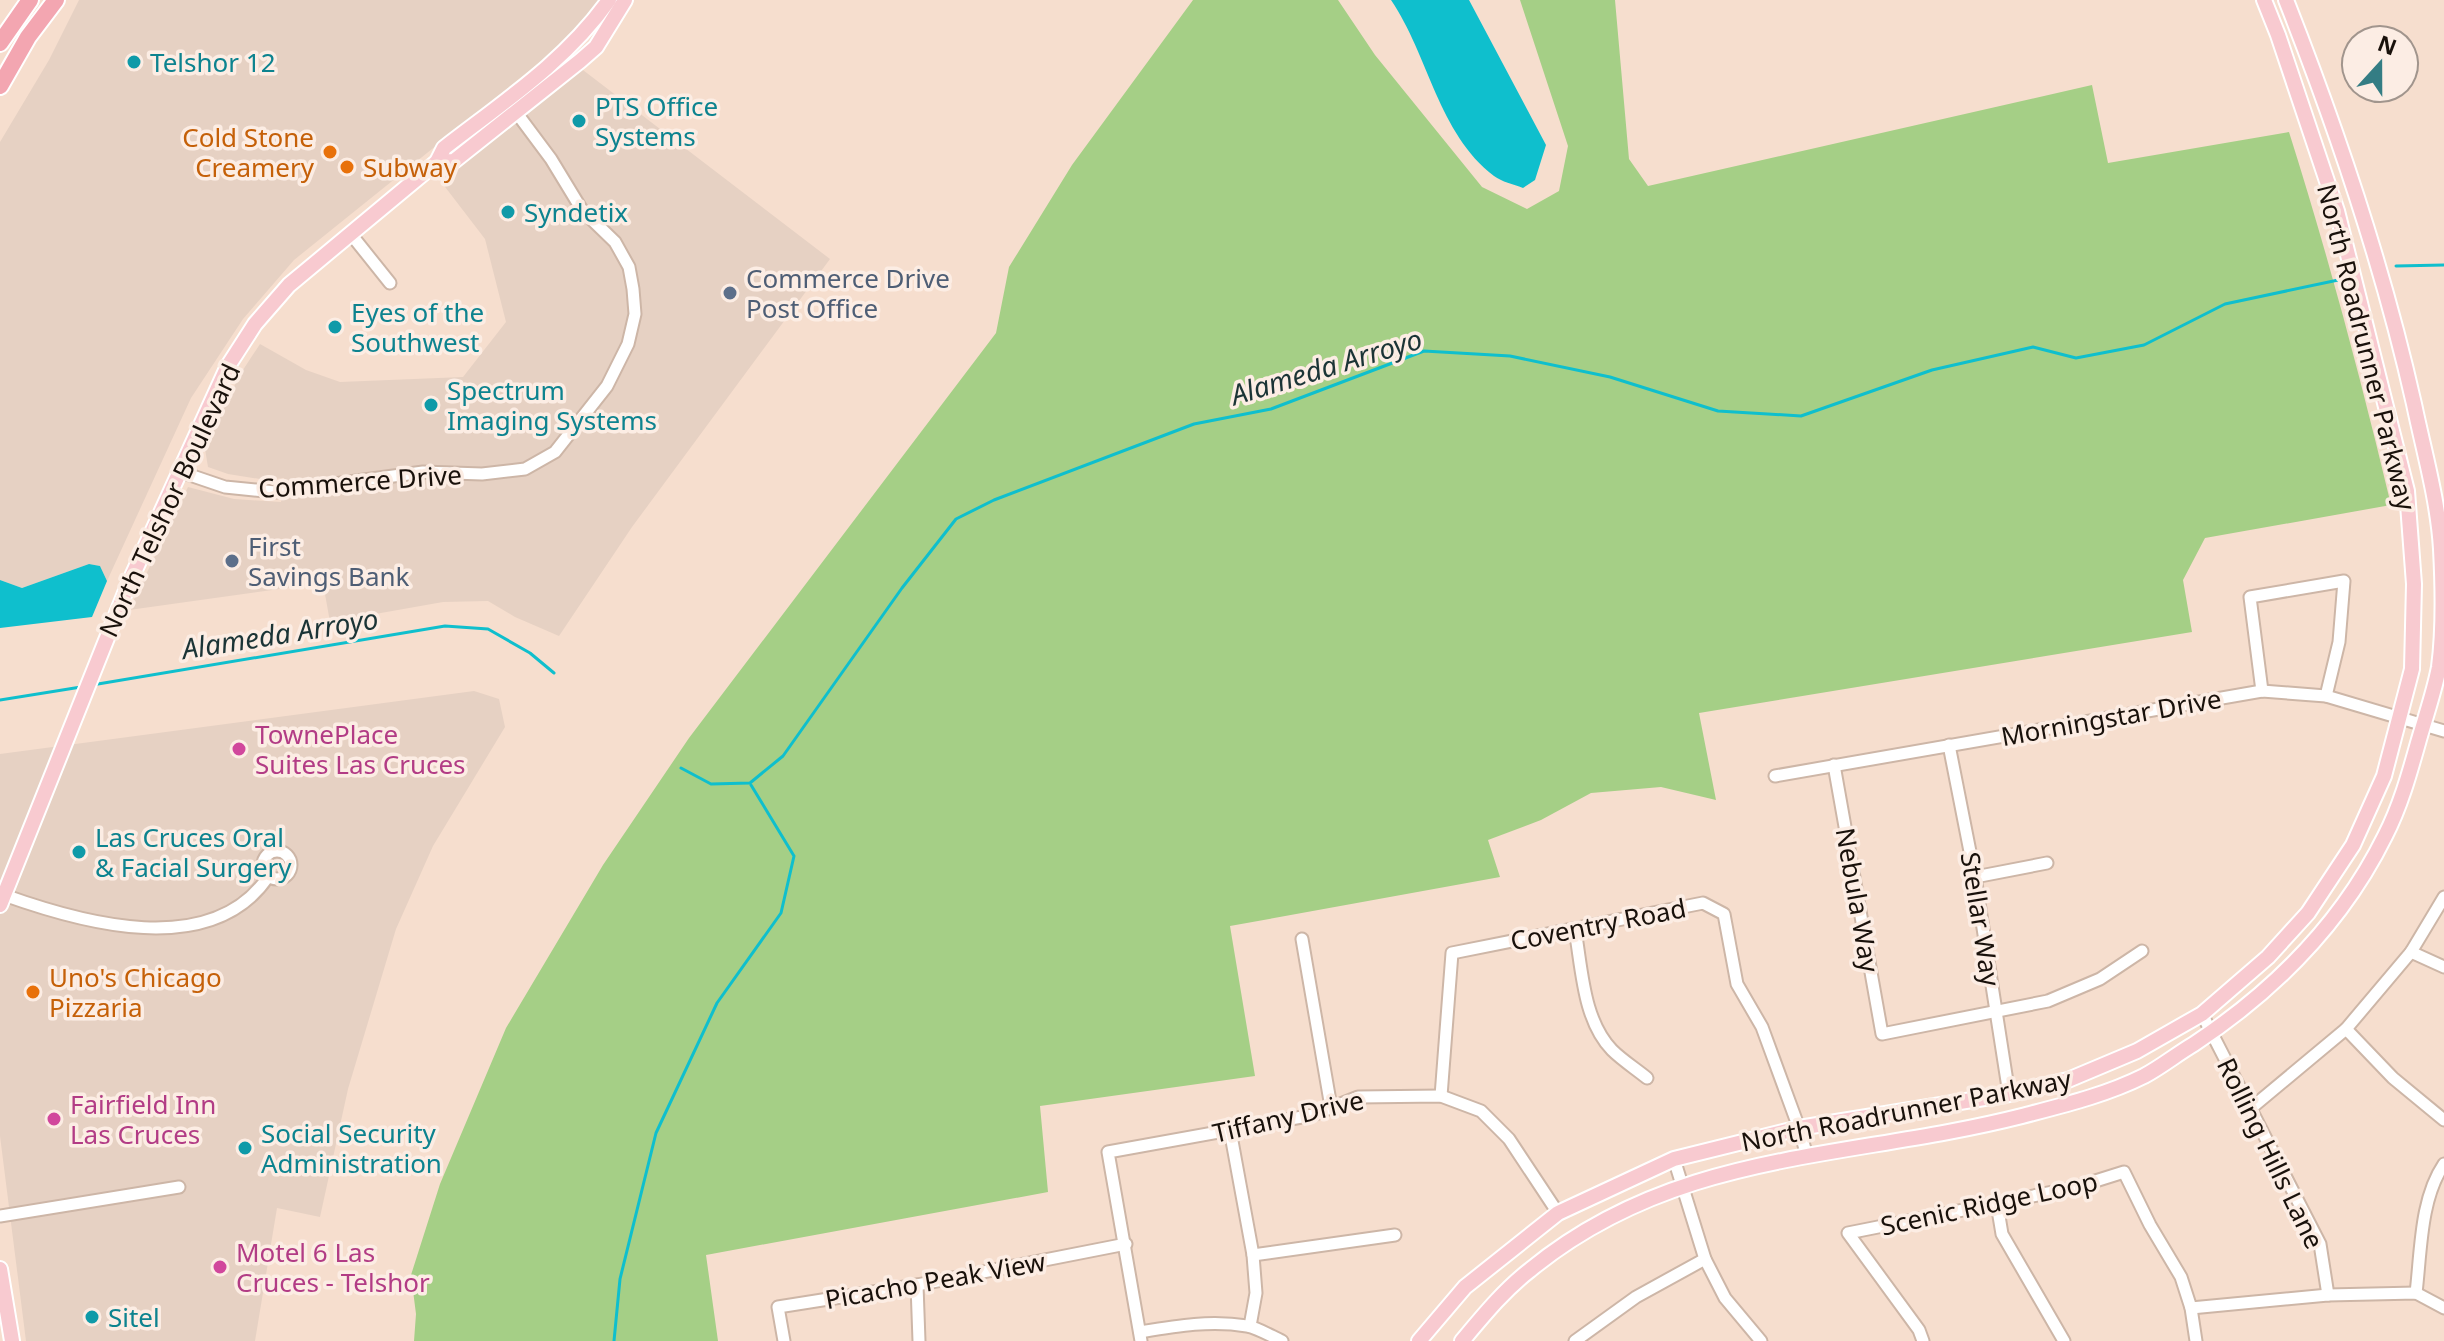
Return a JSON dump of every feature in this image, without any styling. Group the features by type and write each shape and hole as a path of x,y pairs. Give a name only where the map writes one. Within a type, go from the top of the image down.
{"highway":[{"path":"0,43 30,0"},
{"path":"0,86 28,37 56,0"}],"main road":[{"name":"North Telshor Boulevard","path":"511,106 590,27 606,0"},
{"name":"North Telshor Boulevard","path":"2,900 94,665 178,471 228,366 255,324 289,285 437,162 444,148 596,47 625,0"},
{"name":"North Roadrunner Parkway","path":"1419,1341 1465,1287 1558,1213 1674,1159 1799,1128 2009,1094 2068,1080 2123,1057 2202,1014 2268,957 2308,913 2353,845 2384,776 2412,669 2414,584 2407,491 2337,211 2264,0"},
{"name":"North Roadrunner Parkway","path":"1462,1341 1529,1270 1574,1238 1636,1204 1682,1185 1749,1166 2017,1117 2095,1096 2145,1075 2212,1032 2276,983 2316,940 2357,886 2387,834 2406,783 2439,666 2442,596 2440,543 2432,487 2399,339 2367,224 2286,0"},
{"path":"0,1269 12,1341"}],"street":[{"name":"Commerce Drive","path":"178,471 225,487 275,492 423,472 482,474 525,469 555,452 607,386 628,344 635,314 633,289 629,267 615,242 582,210 551,159 511,106"},
{"path":"350,233 390,283"},
{"path":"2262,691 2250,597 2344,581 2339,642 2326,696"},
{"name":"Morningstar Drive","path":"1775,776 2262,691 2326,696 2444,731"},
{"name":"Stellar Way","path":"1949,745 1975,877 2009,1094"},
{"name":"Nebula Way","path":"1834,765 1882,1034 1996,1012"},
{"path":"1975,877 2047,863"},
{"path":"2,900 115,925 178,926 214,919 239,908 268,877"},
{"path":"2250,1109 2346,1029 2411,952 2444,897"},
{"name":"Coventry Road","path":"1441,1096 1452,953 1703,903 1724,914 1737,984 1762,1027 1807,1156"},
{"path":"1575,930 1588,1002 1597,1031 1613,1050 1647,1078"},
{"path":"1302,939 1331,1107"},
{"path":"1996,1012 2061,995 2100,979 2142,951"},
{"path":"2411,952 2444,967"},
{"name":"Rolling Hills Lane","path":"2202,1014 2320,1244 2328,1295"},
{"path":"2346,1029 2393,1078 2444,1120"},
{"name":"Tiffany Drive","path":"1126,1244 1108,1152 1313,1115 1358,1097 1441,1096 1481,1111 1509,1139 1558,1213"},
{"path":"1230,1130 1253,1255 1256,1293 1250,1326"},
{"path":"1674,1159 1705,1259 1725,1298 1761,1341"},
{"path":"2416,1293 2425,1214 2437,1174 2444,1164"},
{"name":"Scenic Ridge Loop","path":"1923,1341 1919,1330 1848,1233 2073,1188 2124,1172 2150,1225 2181,1277 2191,1308 2196,1341"},
{"path":"0,1216 179,1187"},
{"path":"1997,1204 2002,1234 2064,1341"},
{"path":"1253,1255 1395,1235"},
{"path":"1126,1244 1141,1337 1191,1323 1250,1326 1282,1341"},
{"name":"Picacho Peak View","path":"784,1341 778,1307 917,1285 1126,1244"},
{"path":"1578,1340 1636,1297 1705,1259"},
{"path":"917,1285 919,1341"},
{"path":"2191,1308 2328,1295 2416,1293 2444,1308"}],"shaded area":[{"path":"79,0 604,0 586,25 294,260 243,319 191,398 107,581 100,566 89,564 22,588 0,580 0,142 49,60"},
{"path":"579,67 830,259 632,527 559,636 515,617 488,601 443,602 330,622 323,583 129,610 188,487 234,499 281,502 284,478 266,480 228,474 208,467 205,449 239,376 260,344 306,370 340,382 463,377 506,322 485,239 439,179"},
{"path":"474,691 499,699 505,727 433,846 396,929 348,1089 320,1217 277,1208 255,1341 26,1341 0,1136 0,754"}],"green space":[{"path":"1193,0 1338,0 1375,55 1482,187 1527,209 1559,191 1568,146 1520,0 1615,0 1629,159 1648,186 2092,85 2108,163 2289,132 2343,317 2391,505 2205,538 2183,580 2192,632 1699,713 1716,800 1661,787 1591,793 1541,820 1488,840 1500,877 1230,926 1255,1076 1040,1106 1048,1192 706,1255 718,1341 414,1341 416,1314 411,1275 440,1184 506,1028 603,865 689,738 996,333 1009,267 1072,165"}],"water":[{"path":"1391,0 1469,0 1546,145 1535,180 1523,188 1508,183 1494,176 1475,158 1447,116"},
{"path":"89,564 100,566 107,581 92,617 0,628 0,580 22,588"}],"waterway":[{"name":"Alameda Arroyo","path":"2396,266 2444,265"},
{"name":"Alameda Arroyo","path":"681,768 711,784 750,783 783,756 902,588 956,519 994,500 1194,424 1271,409 1424,351 1510,356 1610,377 1718,411 1801,416 1932,370 2033,347 2076,358 2144,345 2225,304 2343,279"},
{"name":"Alameda Arroyo","path":"92,685 445,626 488,629 530,653 554,673"},
{"name":"Alameda Arroyo","path":"0,700 81,687"},
{"path":"614,1341 620,1279 656,1133 717,1003 781,913 794,856 751,785"}],"place":[{"name":"Telshor 12","path":"134,62"},
{"name":"PTS Office Systems","path":"579,121"},
{"name":"Cold Stone Creamery","path":"330,152"},
{"name":"Subway","path":"347,167"},
{"name":"Syndetix","path":"508,212"},
{"name":"Commerce Drive Post Office","path":"730,293"},
{"name":"Eyes of the Southwest","path":"335,327"},
{"name":"Spectrum Imaging Systems","path":"431,405"},
{"name":"First Savings Bank","path":"232,561"},
{"name":"TownePlace Suites Las Cruces","path":"239,749"},
{"name":"Las Cruces Oral & Facial Surgery","path":"79,852"},
{"name":"Uno's Chicago Pizzaria","path":"33,992"},
{"name":"Fairfield Inn Las Cruces","path":"54,1119"},
{"name":"Social Security Administration","path":"245,1148"},
{"name":"Motel 6 Las Cruces - Telshor","path":"220,1267"},
{"name":"Sitel","path":"92,1317"}]}
